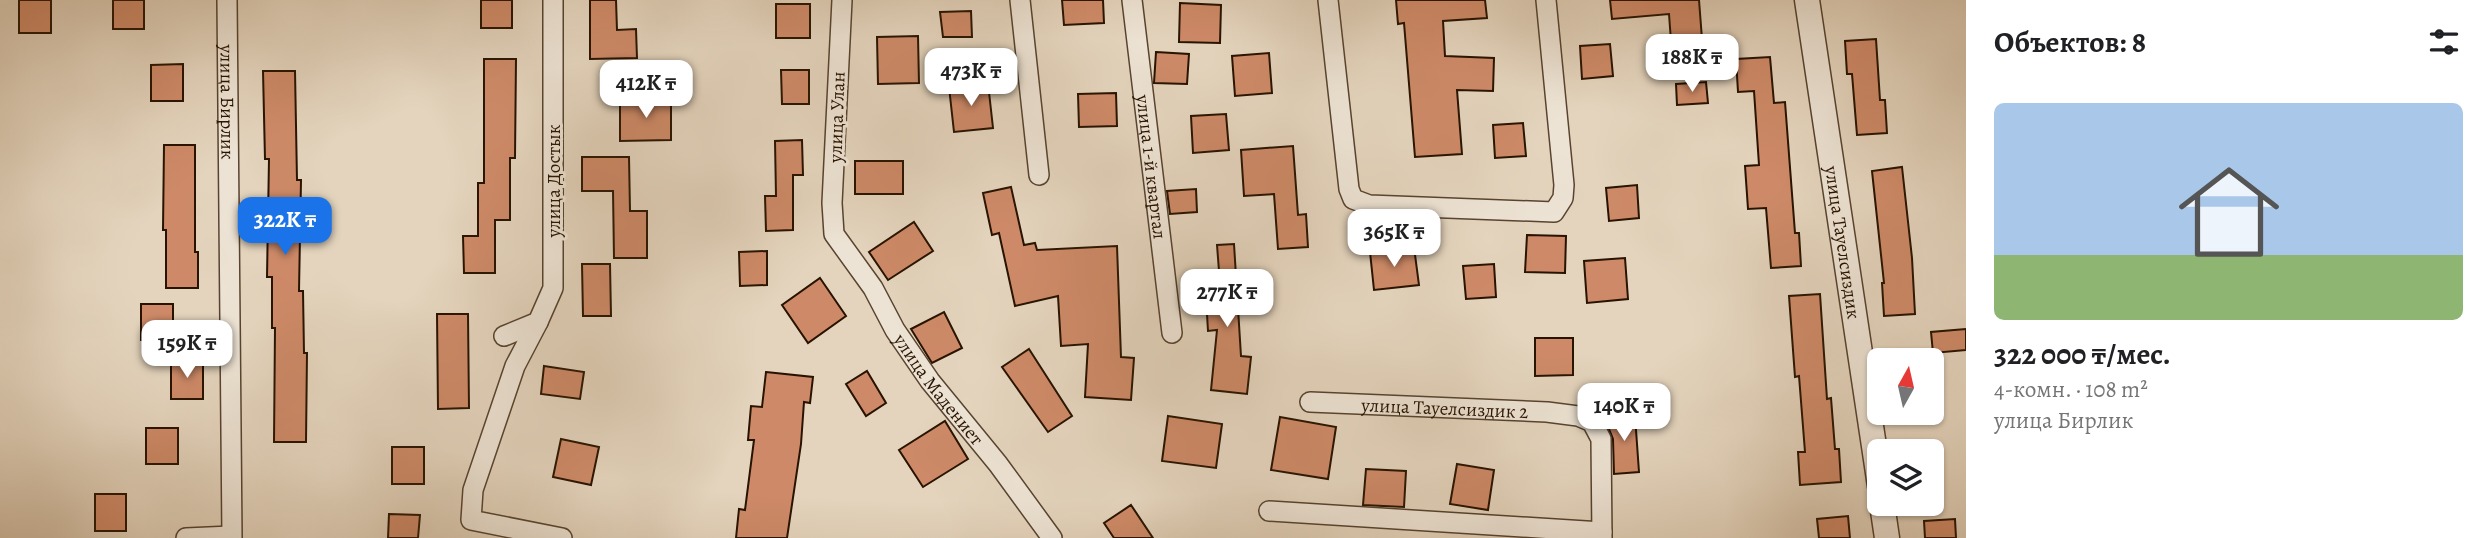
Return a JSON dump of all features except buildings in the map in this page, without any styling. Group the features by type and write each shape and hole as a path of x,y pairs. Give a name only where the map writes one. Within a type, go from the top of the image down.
{"street":[{"name":"улица Бирлик","path":"227,0 231,537"},
{"name":"улица Достык","path":"472,529 473,490 514,366 554,288 553,0"},
{"name":"улица Улан","path":"834,234 832,203 842,0"},
{"path":"1020,0 1039,175"},
{"name":"улица 1-й квартал","path":"1132,0 1172,333"},
{"path":"1328,0 1349,189 1353,200 1368,205 1554,212 1563,198 1564,185 1546,0"},
{"name":"улица Тауелсиздик","path":"1807,0 1873,439"},
{"name":"улица Мадениет","path":"834,234 873,288 895,330 930,381 998,464 1052,538"},
{"path":"504,336 538,321"},
{"name":"улица Тауелсиздик 2","path":"1269,511 1602,535 1601,439 1592,422 1578,416 1548,411 1310,402"},
{"path":"1884,516 1887,538"},
{"path":"472,529 562,538"},
{"path":"186,538 231,537"}]}
